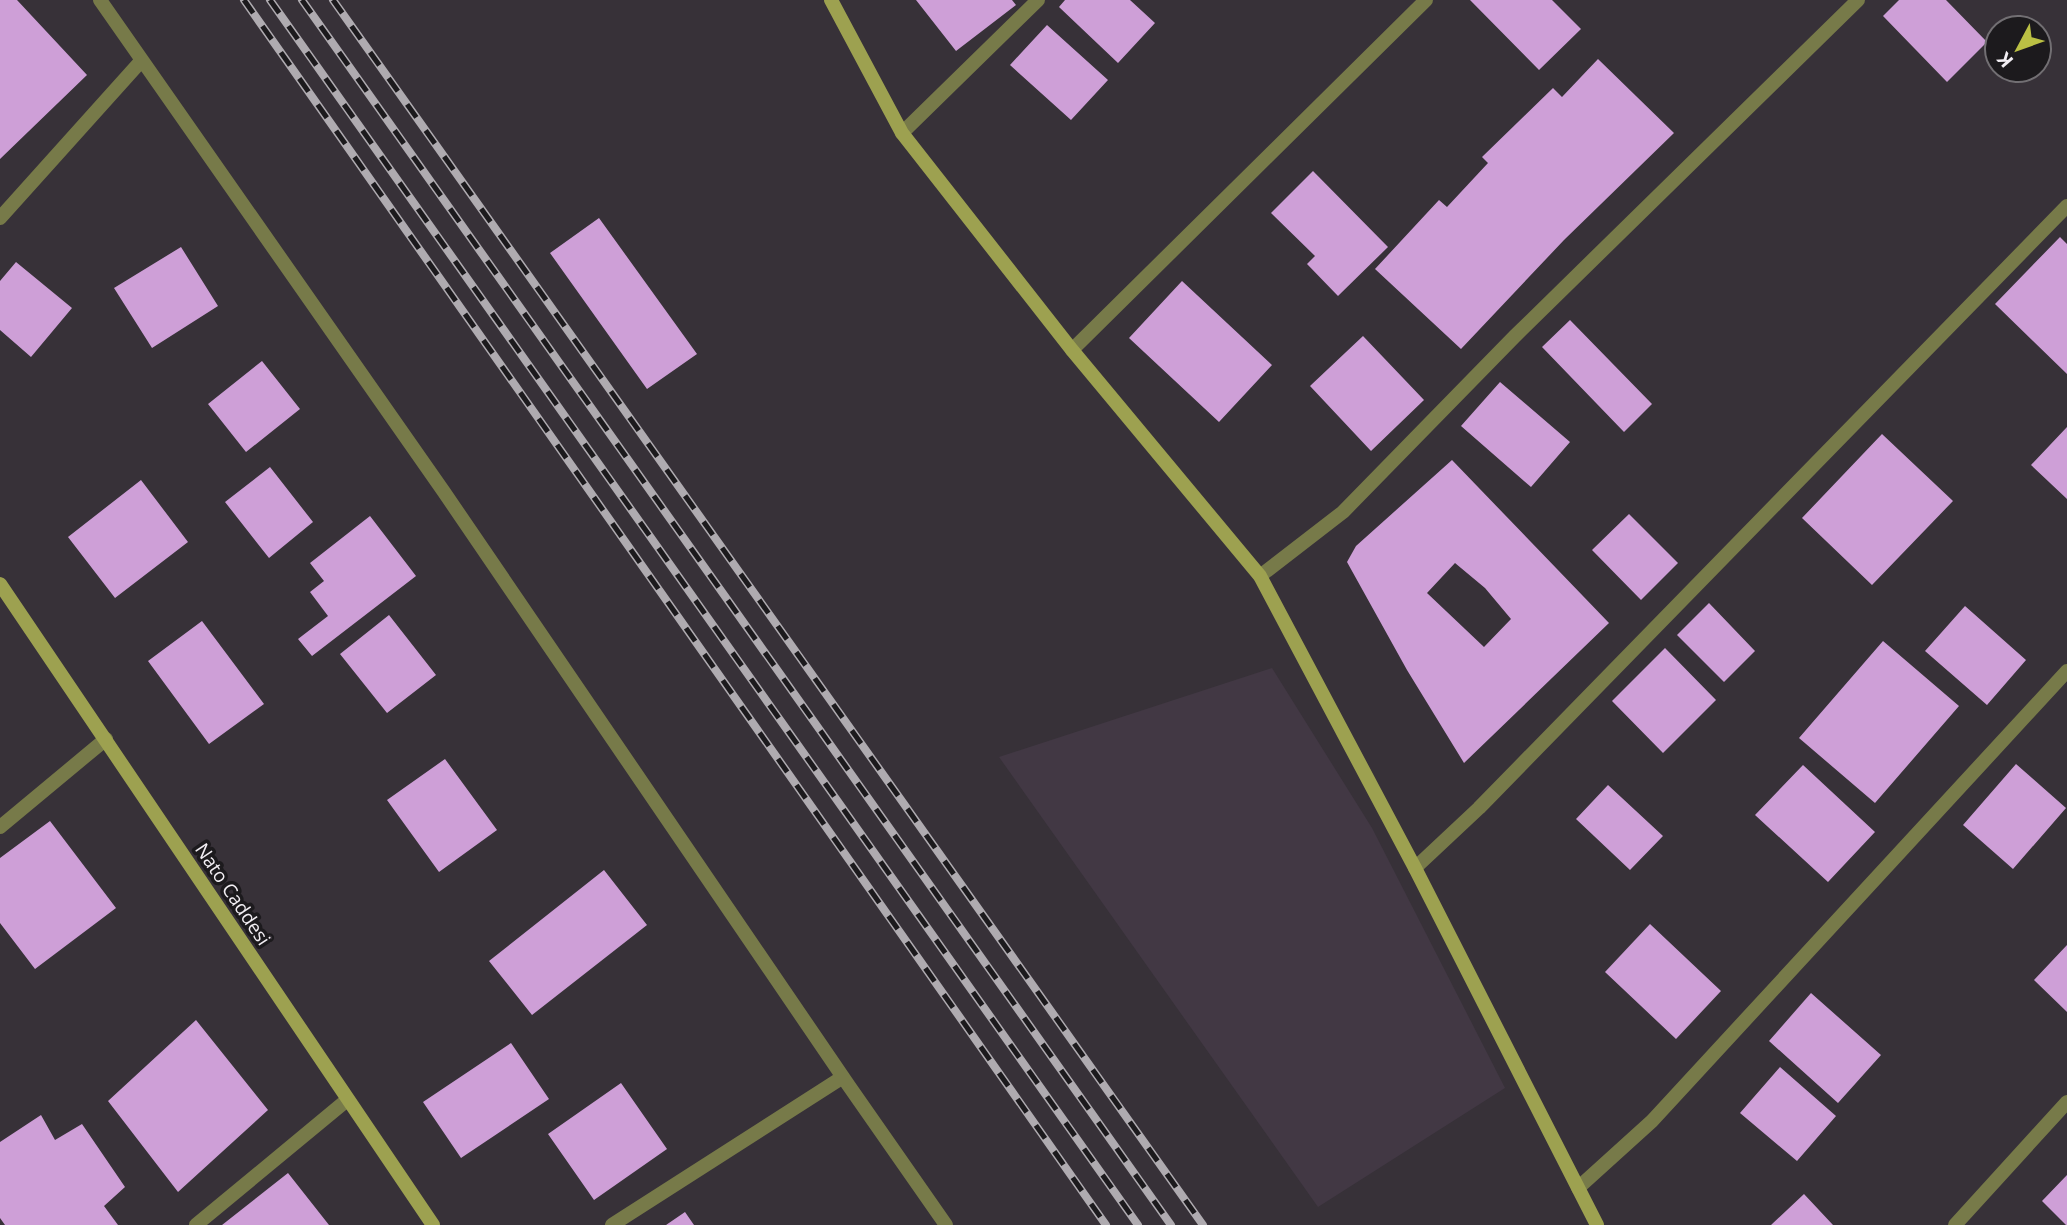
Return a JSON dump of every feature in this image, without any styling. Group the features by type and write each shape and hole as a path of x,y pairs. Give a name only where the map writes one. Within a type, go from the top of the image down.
{"street":[{"path":"100,0 444,492 946,1225"},
{"path":"831,0 902,134 1072,350 1260,576 1415,868 1597,1225"},
{"path":"902,134 1038,0"},
{"path":"1072,350 1426,0"},
{"path":"1260,576 1343,512 1515,336 1858,0"},
{"path":"0,218 142,60"},
{"path":"1415,868 1479,808 2067,206"},
{"name":"Nato Caddesi","path":"0,584 433,1225"},
{"path":"1578,1188 1653,1121 2067,671"},
{"path":"0,827 106,739"},
{"path":"612,1225 843,1077"},
{"path":"197,1225 347,1100"},
{"path":"1955,1225 2067,1102"}],"shaded area":[{"path":"1272,668 1372,828 1505,1088 1318,1207 999,757"}],"building":[{"path":"0,0 17,0 87,75 0,159"},
{"path":"916,0 1012,0 1016,5 956,51"},
{"path":"1065,0 1130,0 1155,23 1118,63 1059,7"},
{"path":"1470,0 1552,0 1581,29 1539,70"},
{"path":"1899,0 1946,0 1983,38 1983,46 1947,82 1883,16"},
{"path":"1047,25 1108,80 1071,120 1010,65"},
{"path":"1598,59 1674,133 1564,240 1461,349 1375,269 1439,200 1447,207 1488,163 1482,157 1553,88 1562,97"},
{"path":"1313,171 1388,247 1338,296 1307,264 1315,256 1271,213"},
{"path":"599,218 697,354 647,389 550,253"},
{"path":"2060,237 2067,244 2067,374 1995,304"},
{"path":"181,247 218,306 152,348 114,288"},
{"path":"16,262 72,308 31,357 0,330 0,281"},
{"path":"1182,281 1272,365 1219,422 1129,338"},
{"path":"1570,320 1652,404 1624,432 1542,347"},
{"path":"1363,336 1424,400 1371,451 1310,386"},
{"path":"262,361 300,409 246,452 208,404"},
{"path":"1500,382 1570,442 1531,487 1461,426"},
{"path":"2067,427 2067,499 2031,465"},
{"path":"1882,434 1953,501 1872,585 1802,518"},
{"path":"1452,460 1609,623 1464,763 1407,670 1347,562 1356,546","holes":["1455,563 1485,588 1511,619 1484,647 1427,593"]},
{"path":"270,467 313,522 269,558 225,502"},
{"path":"141,480 188,542 115,598 68,537"},
{"path":"1629,514 1678,563 1641,600 1592,550"},
{"path":"370,516 416,576 312,656 298,639 328,616 310,592 324,581 310,563"},
{"path":"1709,603 1755,651 1724,682 1677,635"},
{"path":"1965,606 2026,660 1987,705 1925,651"},
{"path":"389,615 436,675 387,713 340,654"},
{"path":"202,621 264,704 209,744 148,661"},
{"path":"1883,641 1959,706 1875,803 1799,738"},
{"path":"1665,648 1716,700 1663,753 1612,701"},
{"path":"445,759 497,830 439,872 387,800"},
{"path":"2016,764 2066,808 2013,869 1963,825"},
{"path":"1803,765 1875,832 1828,882 1755,815"},
{"path":"1608,785 1663,836 1630,870 1576,819"},
{"path":"50,821 116,908 35,969 0,923 0,858"},
{"path":"604,870 647,925 532,1015 489,961"},
{"path":"1650,924 1721,991 1676,1039 1605,972"},
{"path":"2067,945 2067,1012 2034,980"},
{"path":"1811,993 1881,1055 1838,1103 1769,1041"},
{"path":"196,1020 268,1110 178,1192 108,1101"},
{"path":"511,1043 549,1099 461,1158 423,1102"},
{"path":"1780,1067 1836,1116 1797,1161 1740,1113"},
{"path":"621,1083 667,1149 594,1200 548,1134"},
{"path":"41,1115 55,1140 82,1124 125,1187 104,1206 118,1225 5,1225 0,1218 0,1142"},
{"path":"288,1173 329,1225 222,1225"},
{"path":"2067,1175 2067,1225 2066,1225 2042,1201"},
{"path":"1804,1194 1833,1225 1771,1225"},
{"path":"685,1212 694,1225 666,1225"}],"railway":[{"path":"244,0 1106,1225"},
{"path":"270,0 1138,1225"},
{"path":"302,0 1171,1225"},
{"path":"333,0 1203,1225"}]}
